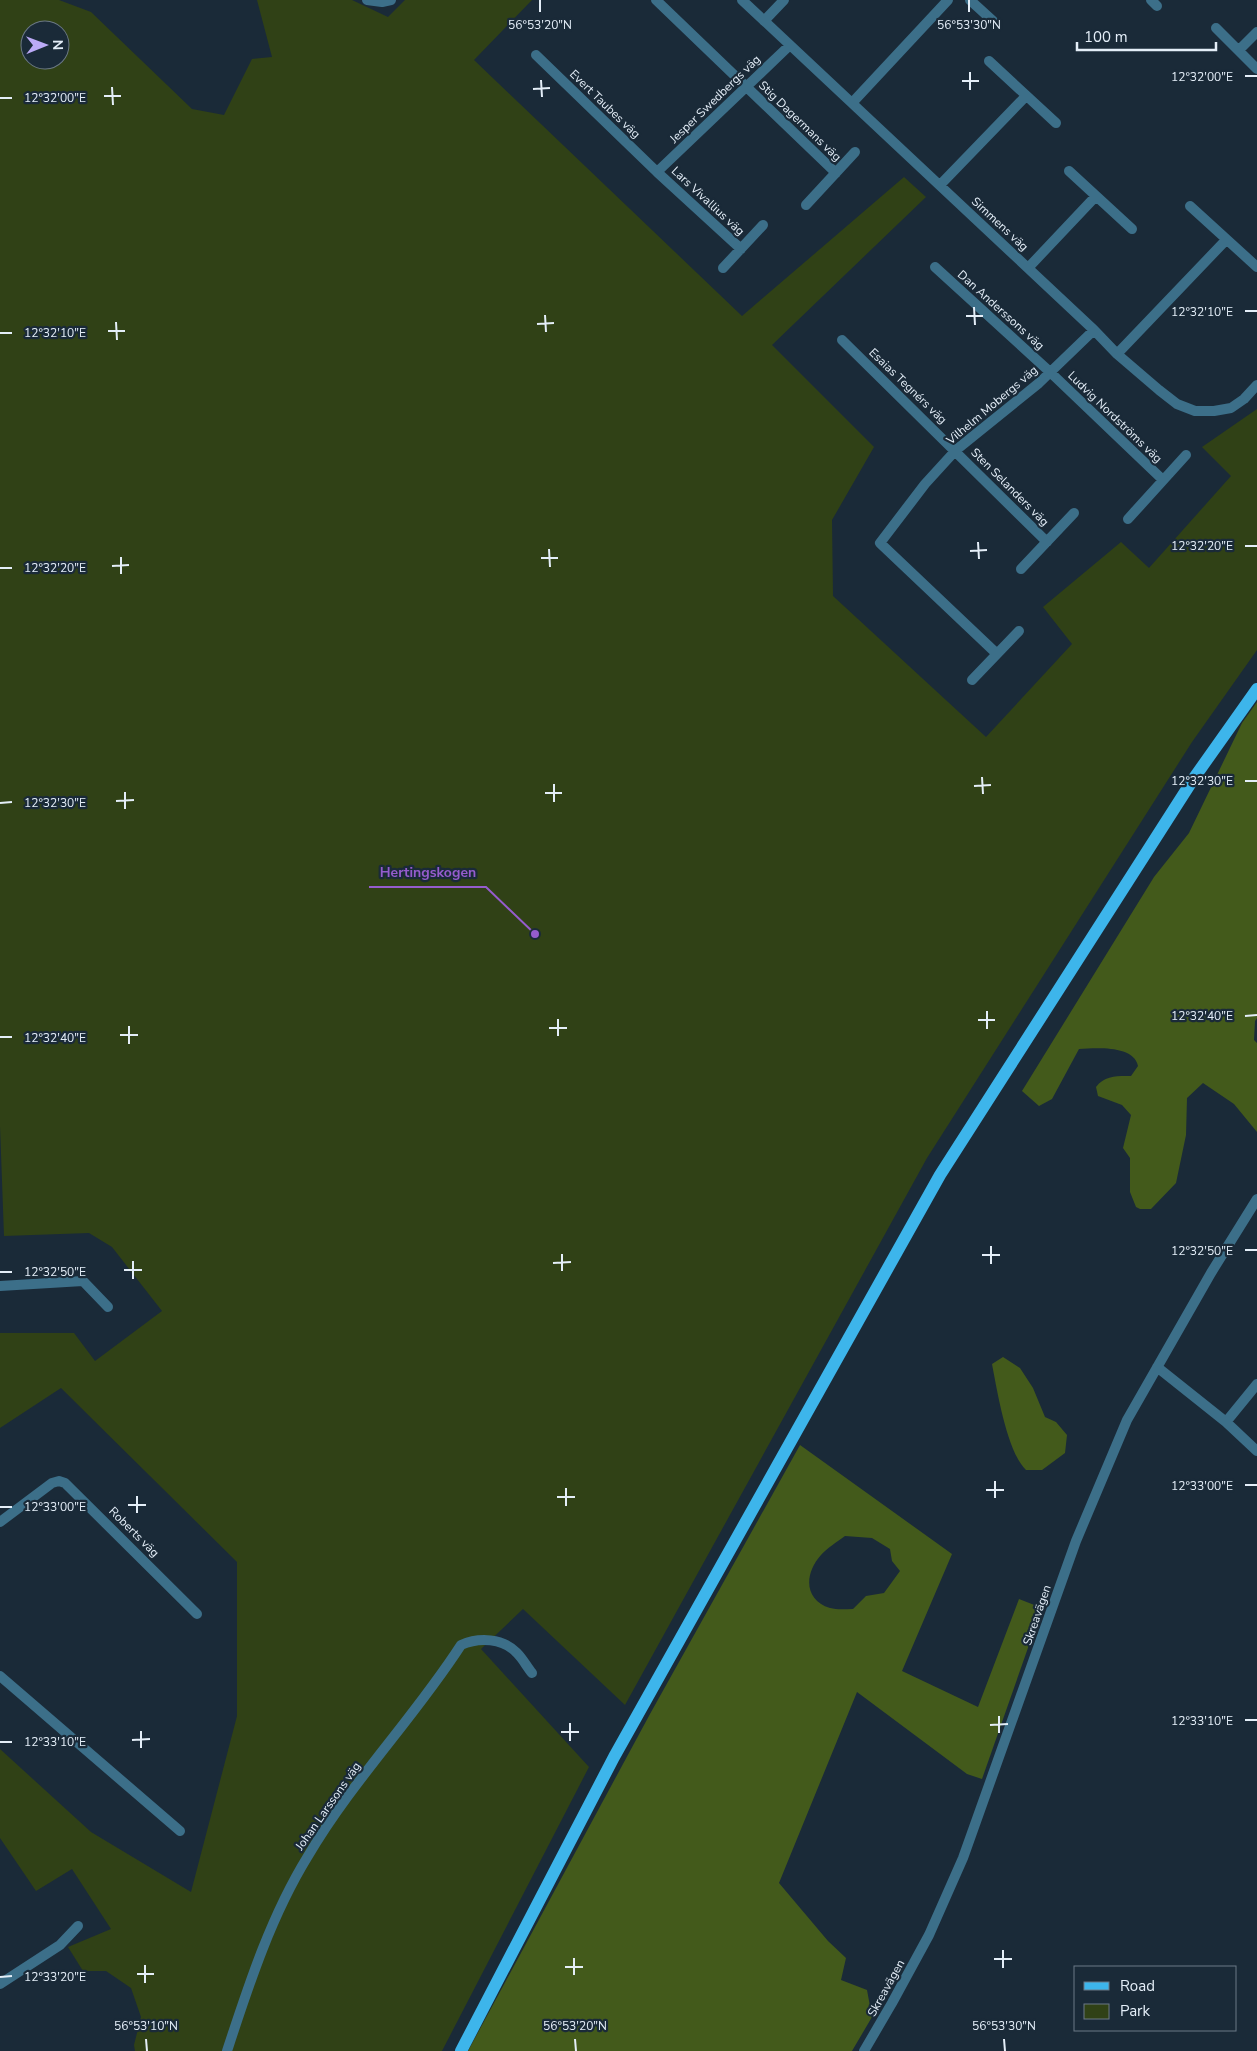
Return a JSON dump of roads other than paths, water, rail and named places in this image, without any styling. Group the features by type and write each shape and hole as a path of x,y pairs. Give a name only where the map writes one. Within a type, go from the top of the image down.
{"main road":[{"path":"461,2051 614,1757 940,1175 1194,778 1257,689"}],"street":[{"path":"367,0 382,2 391,0"},
{"name":"Stig Dagermans väg","path":"656,0 836,173"},
{"name":"Simmens väg","path":"742,0 1094,330 1117,354 1177,404 1195,411 1214,411 1231,408 1244,399 1257,385"},
{"path":"764,21 784,0"},
{"path":"852,103 948,0"},
{"path":"970,0 993,21"},
{"path":"1216,28 1257,69"},
{"path":"1239,50 1257,32"},
{"name":"Jesper Swedbergs väg","path":"658,172 790,45"},
{"name":"Evert Taubes väg","path":"536,55 658,172"},
{"path":"989,61 1056,123"},
{"path":"940,185 1026,96"},
{"name":"Stig Dagermans väg","path":"806,205 855,152"},
{"path":"1069,171 1132,229"},
{"name":"Lars Vivallius väg","path":"658,172 741,249"},
{"path":"1028,268 1096,196"},
{"path":"1190,206 1257,267"},
{"name":"Lars Vivallius väg","path":"723,268 763,225"},
{"path":"1117,354 1226,240"},
{"name":"Dan Anderssons väg","path":"934,267 1050,372"},
{"name":"Vilhelm Mobergs väg","path":"996,654 880,543 925,484 956,450 1050,372 1094,330"},
{"name":"Esaias Tegnérs väg","path":"842,340 956,450"},
{"name":"Ludvig Nordströms väg","path":"1050,372 1163,480"},
{"name":"Sten Selanders väg","path":"956,450 1047,542"},
{"path":"1128,519 1186,455"},
{"name":"Sten Selanders väg","path":"1021,569 1074,514"},
{"path":"972,680 1019,630"},
{"name":"Skreavägen","path":"864,2051 896,1996 945,1900 975,1826 1090,1506 1127,1420 1257,1199"},
{"path":"0,1286 83,1281 108,1307"},
{"path":"1157,1367 1226,1422 1257,1451"},
{"path":"1226,1422 1257,1384"},
{"name":"Roberts väg","path":"0,1522 52,1483 60,1481 65,1483 197,1614"},
{"name":"Johan Larssons väg","path":"227,2051 260,1954 307,1857 350,1791 400,1729 461,1645 473,1639 496,1641 516,1652 532,1674"},
{"path":"0,1676 180,1831"},
{"path":"0,1984 60,1944 78,1926"}],"place":[{"name":"Hertingskogen","path":"535,934"}]}
